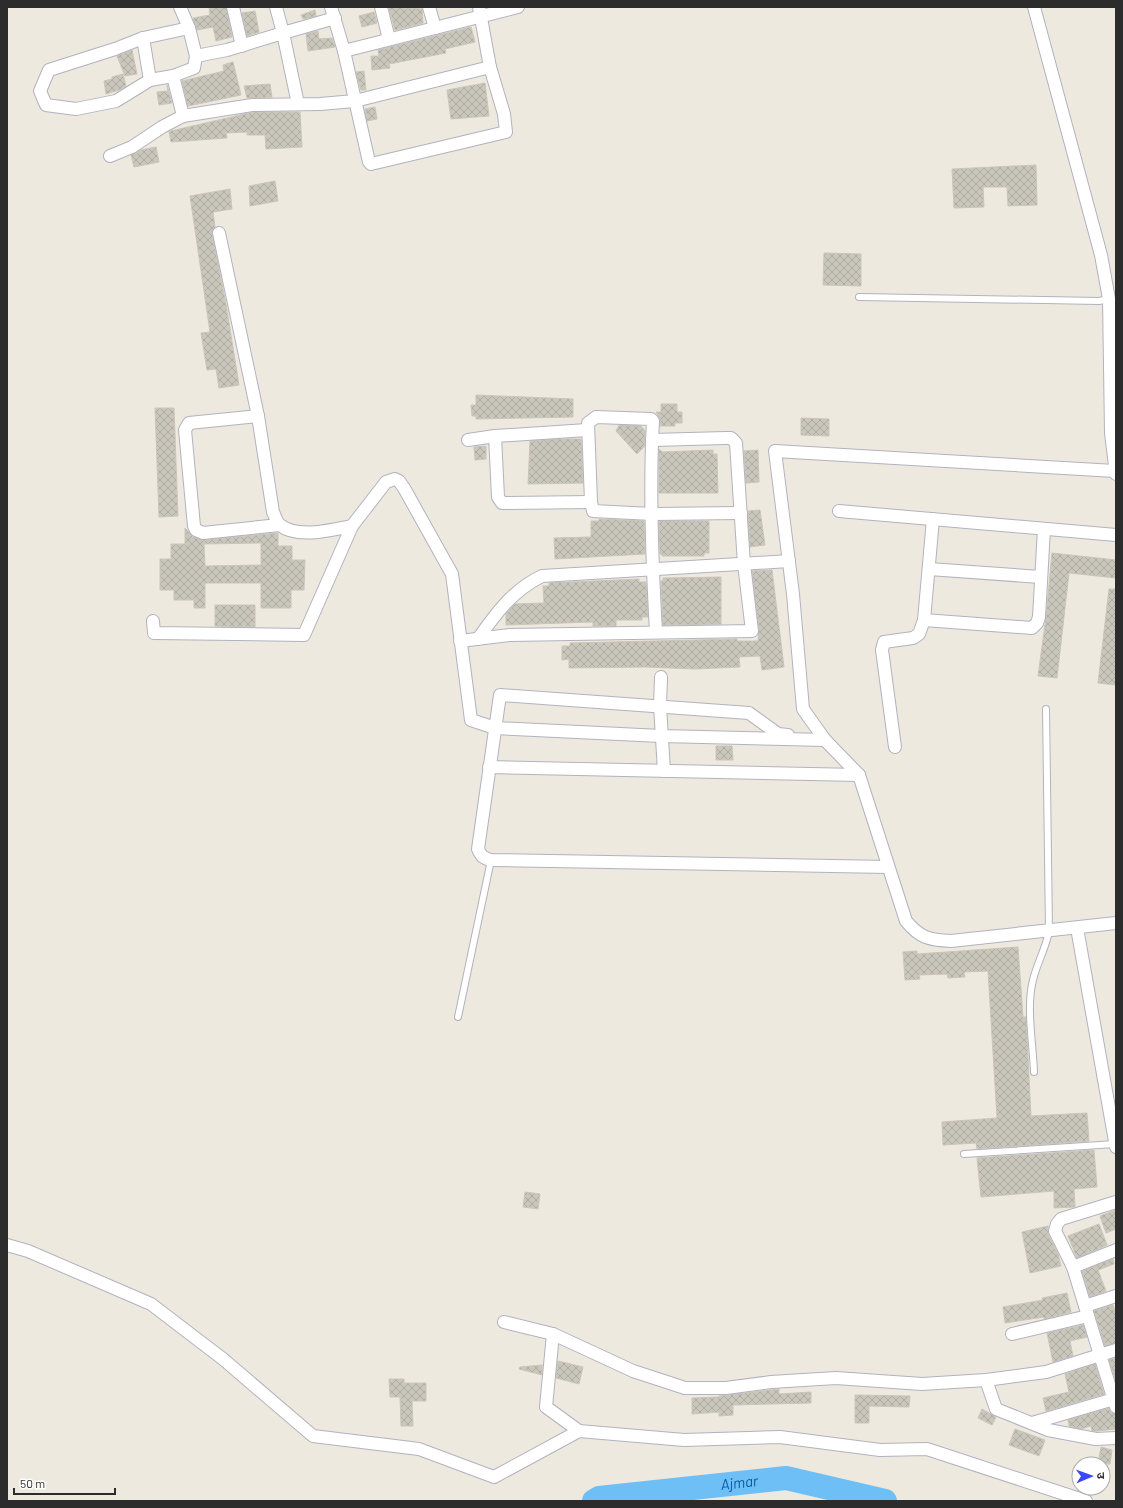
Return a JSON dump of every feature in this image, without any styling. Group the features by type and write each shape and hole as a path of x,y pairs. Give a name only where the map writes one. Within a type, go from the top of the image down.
{"street":[{"path":"180,7 189,28 196,56 194,68 173,76 150,80 116,101 76,110 46,105 40,91 49,70 115,49 143,38 189,28"},
{"path":"233,7 242,46"},
{"path":"276,7 298,104"},
{"path":"381,7 389,39"},
{"path":"429,7 435,28"},
{"path":"344,51 435,28 480,12 518,7"},
{"path":"1034,7 1101,255 1109,299 1111,433 1116,473 775,451 789,561 803,709 825,740 859,775 906,920 916,933 932,941 951,941 1116,923"},
{"path":"196,56 242,46 282,33 333,13 344,51 368,162 371,164 506,132 504,114 490,67 480,12"},
{"path":"143,38 150,80"},
{"path":"110,156 132,147 162,127 183,116 252,105 320,104 354,101 490,67"},
{"path":"173,76 183,116"},
{"path":"218,233 258,416 273,512 279,525 293,533 329,531 352,526"},
{"path":"258,416 189,423 186,427 185,430 194,526 196,530 203,533 279,525"},
{"path":"656,632 653,568 652,514 652,440 651,419 596,417 588,423 587,430 591,502 593,511 652,514 741,513"},
{"path":"468,440 495,436 587,430"},
{"path":"495,436 498,497 502,503 591,502"},
{"path":"460,641 510,635 752,631 744,564 736,443 731,438 652,440"},
{"path":"153,621 154,633 304,635 352,526 386,482 390,479 399,481 452,574 471,720 495,728 662,736 825,740"},
{"path":"839,511 1116,535"},
{"path":"895,748 882,650 884,642 913,638 919,634 924,620 933,519"},
{"path":"924,620 1032,628 1037,623 1039,617 1044,529"},
{"path":"478,639 501,607 511,597 530,582 542,576 653,568 789,561"},
{"path":"929,569 1041,577"},
{"path":"661,677 660,706 664,771"},
{"path":"825,740 778,734 749,713 500,695 478,849 484,858 491,860 888,867"},
{"path":"489,767 859,775"},
{"path":"1077,928 1116,1145"},
{"path":"1032,1423 1115,1404 1073,1267 1055,1230 1061,1219 1116,1202"},
{"path":"7,1245 28,1252 151,1304 224,1359 313,1436 419,1449 494,1477 579,1431"},
{"path":"1073,1267 1116,1250"},
{"path":"1012,1334 1086,1311 1116,1296"},
{"path":"504,1322 552,1334 633,1371 685,1388 726,1388 771,1382 836,1378 922,1384 986,1380 1046,1372 1116,1350"},
{"path":"552,1334 546,1407 579,1431 684,1440 780,1437 880,1450 927,1449 1086,1501"},
{"path":"986,1380 996,1409 1048,1430 1096,1439 1116,1438"}],"lane":[{"path":"859,297 1099,301 1109,299"},
{"path":"1034,1072 1030,995 1041,956 1046,947 1049,931 1046,709"},
{"path":"458,1017 491,860"},
{"path":"964,1154 1116,1145"}],"building":[{"path":"209,7 226,7 232,37 216,41 213,27 197,30 193,18 210,15"},
{"path":"389,8 422,9 423,23 395,30"},
{"path":"315,10 316,16 303,19 301,15"},
{"path":"255,11 259,32 247,36 242,13"},
{"path":"374,12 377,23 362,27 359,16"},
{"path":"471,27 475,42 445,49 446,53 389,64 390,68 372,70 371,56 379,56 378,50"},
{"path":"318,31 319,39 332,38 335,47 308,51 306,34"},
{"path":"132,50 137,74 125,76 117,56"},
{"path":"233,62 241,95 188,106 182,81 224,71 223,65"},
{"path":"364,71 366,90 361,90 356,72"},
{"path":"123,74 126,86 106,94 104,81"},
{"path":"485,83 489,116 451,119 447,90"},
{"path":"270,84 272,97 247,98 244,86"},
{"path":"167,85 172,103 159,105 157,92 168,91"},
{"path":"375,107 377,119 367,121 365,109"},
{"path":"253,112 300,112 302,147 266,149 265,135 247,135 247,132 226,133 227,138 171,142 169,132 171,131"},
{"path":"156,147 159,162 134,167 131,155 141,150"},
{"path":"1036,165 1037,205 1008,206 1007,187 983,187 984,207 954,208 952,169"},
{"path":"275,181 278,201 250,206 249,186"},
{"path":"230,189 232,209 213,212 215,227 212,234 226,304 239,385 219,388 216,369 207,370 201,333 210,332 190,196"},
{"path":"824,253 861,254 861,286 823,285"},
{"path":"476,395 573,399 573,417 476,419 476,416 472,416 471,405 476,405"},
{"path":"661,404 677,404 677,412 682,412 682,423 675,423 675,426 660,426 660,419 656,412 661,412"},
{"path":"155,408 174,408 178,516 159,517"},
{"path":"801,418 829,419 829,436 801,435"},
{"path":"619,425 641,426 645,431 644,447 637,454 616,431"},
{"path":"581,439 583,483 528,484 530,441"},
{"path":"486,446 486,459 475,460 474,447"},
{"path":"659,449 662,452 713,450 713,454 717,454 718,493 659,493"},
{"path":"758,450 759,482 746,483 744,451"},
{"path":"760,510 765,545 750,547 748,511"},
{"path":"599,519 644,521 645,554 555,559 554,538 591,537 591,521 599,521"},
{"path":"659,521 709,521 709,553 704,553 704,556 662,556 662,554 660,554"},
{"path":"185,528 193,537 203,540 278,533 278,546 292,546 292,560 305,560 304,590 291,590 291,608 261,608 261,583 205,583 205,608 194,608 194,600 174,600 174,590 160,590 160,559 171,559 171,544 185,544","holes":["261,543 261,565 205,566 204,544"]},
{"path":"1052,553 1116,560 1116,578 1069,573 1057,678 1038,676 1046,617"},
{"path":"772,570 784,667 762,670 760,656 739,657 740,667 695,669 645,667 569,668 569,659 562,660 562,646 570,646 570,643 737,639 737,641 758,641 759,630 752,571"},
{"path":"721,577 721,624 663,625 661,581 663,581 663,578"},
{"path":"639,579 639,582 646,582 648,617 642,617 642,620 616,620 616,626 593,626 593,622 506,625 506,614 515,604 544,603 543,586 549,586 549,583"},
{"path":"1109,589 1116,589 1116,685 1098,683"},
{"path":"215,605 255,605 255,627 215,626"},
{"path":"716,746 732,746 733,760 716,760"},
{"path":"1018,947 1023,1017 1026,1017 1031,1116 1087,1113 1089,1141 977,1149 976,1143 943,1145 942,1122 997,1118 988,971 964,972 965,977 948,978 947,974 919,975 920,979 905,980 903,952 917,951 917,954"},
{"path":"1094,1150 1097,1187 1074,1189 1075,1207 1054,1208 1054,1191 981,1197 977,1158"},
{"path":"525,1192 540,1194 538,1209 523,1207"},
{"path":"1116,1210 1116,1229 1106,1233 1100,1216"},
{"path":"1099,1224 1107,1245 1077,1258 1068,1236"},
{"path":"1048,1226 1048,1234 1058,1254 1061,1266 1030,1273 1022,1232"},
{"path":"1113,1259 1114,1264 1098,1270 1106,1291 1090,1297 1082,1271"},
{"path":"1067,1293 1071,1312 1044,1319 1044,1317 1005,1323 1003,1307 1043,1300 1042,1298"},
{"path":"1113,1305 1116,1314 1116,1343 1105,1346 1094,1311"},
{"path":"1083,1325 1087,1337 1070,1341 1073,1356 1053,1362 1047,1333"},
{"path":"1116,1358 1116,1381 1109,1360"},
{"path":"558,1361 583,1367 579,1384 556,1378"},
{"path":"1095,1364 1104,1394 1046,1411 1043,1398 1069,1392 1065,1374"},
{"path":"542,1365 542,1375 519,1369 520,1367"},
{"path":"389,1379 404,1379 404,1383 426,1383 426,1401 412,1401 413,1426 401,1426 400,1397 390,1397"},
{"path":"779,1389 779,1394 811,1392 811,1403 733,1405 733,1415 719,1416 719,1412 692,1414 692,1398 719,1397"},
{"path":"855,1395 910,1396 909,1407 869,1406 869,1423 855,1423"},
{"path":"1109,1408 1111,1413 1116,1414 1116,1429 1092,1431 1091,1426 1081,1429 1069,1426 1068,1420"},
{"path":"982,1409 996,1417 992,1425 978,1418"},
{"path":"1015,1429 1045,1440 1039,1456 1009,1445"},
{"path":"1101,1447 1112,1450 1111,1457 1099,1456"}],"waterway":[{"name":"Ajmar","path":"594,1501 599,1498 786,1478 885,1501"}]}
